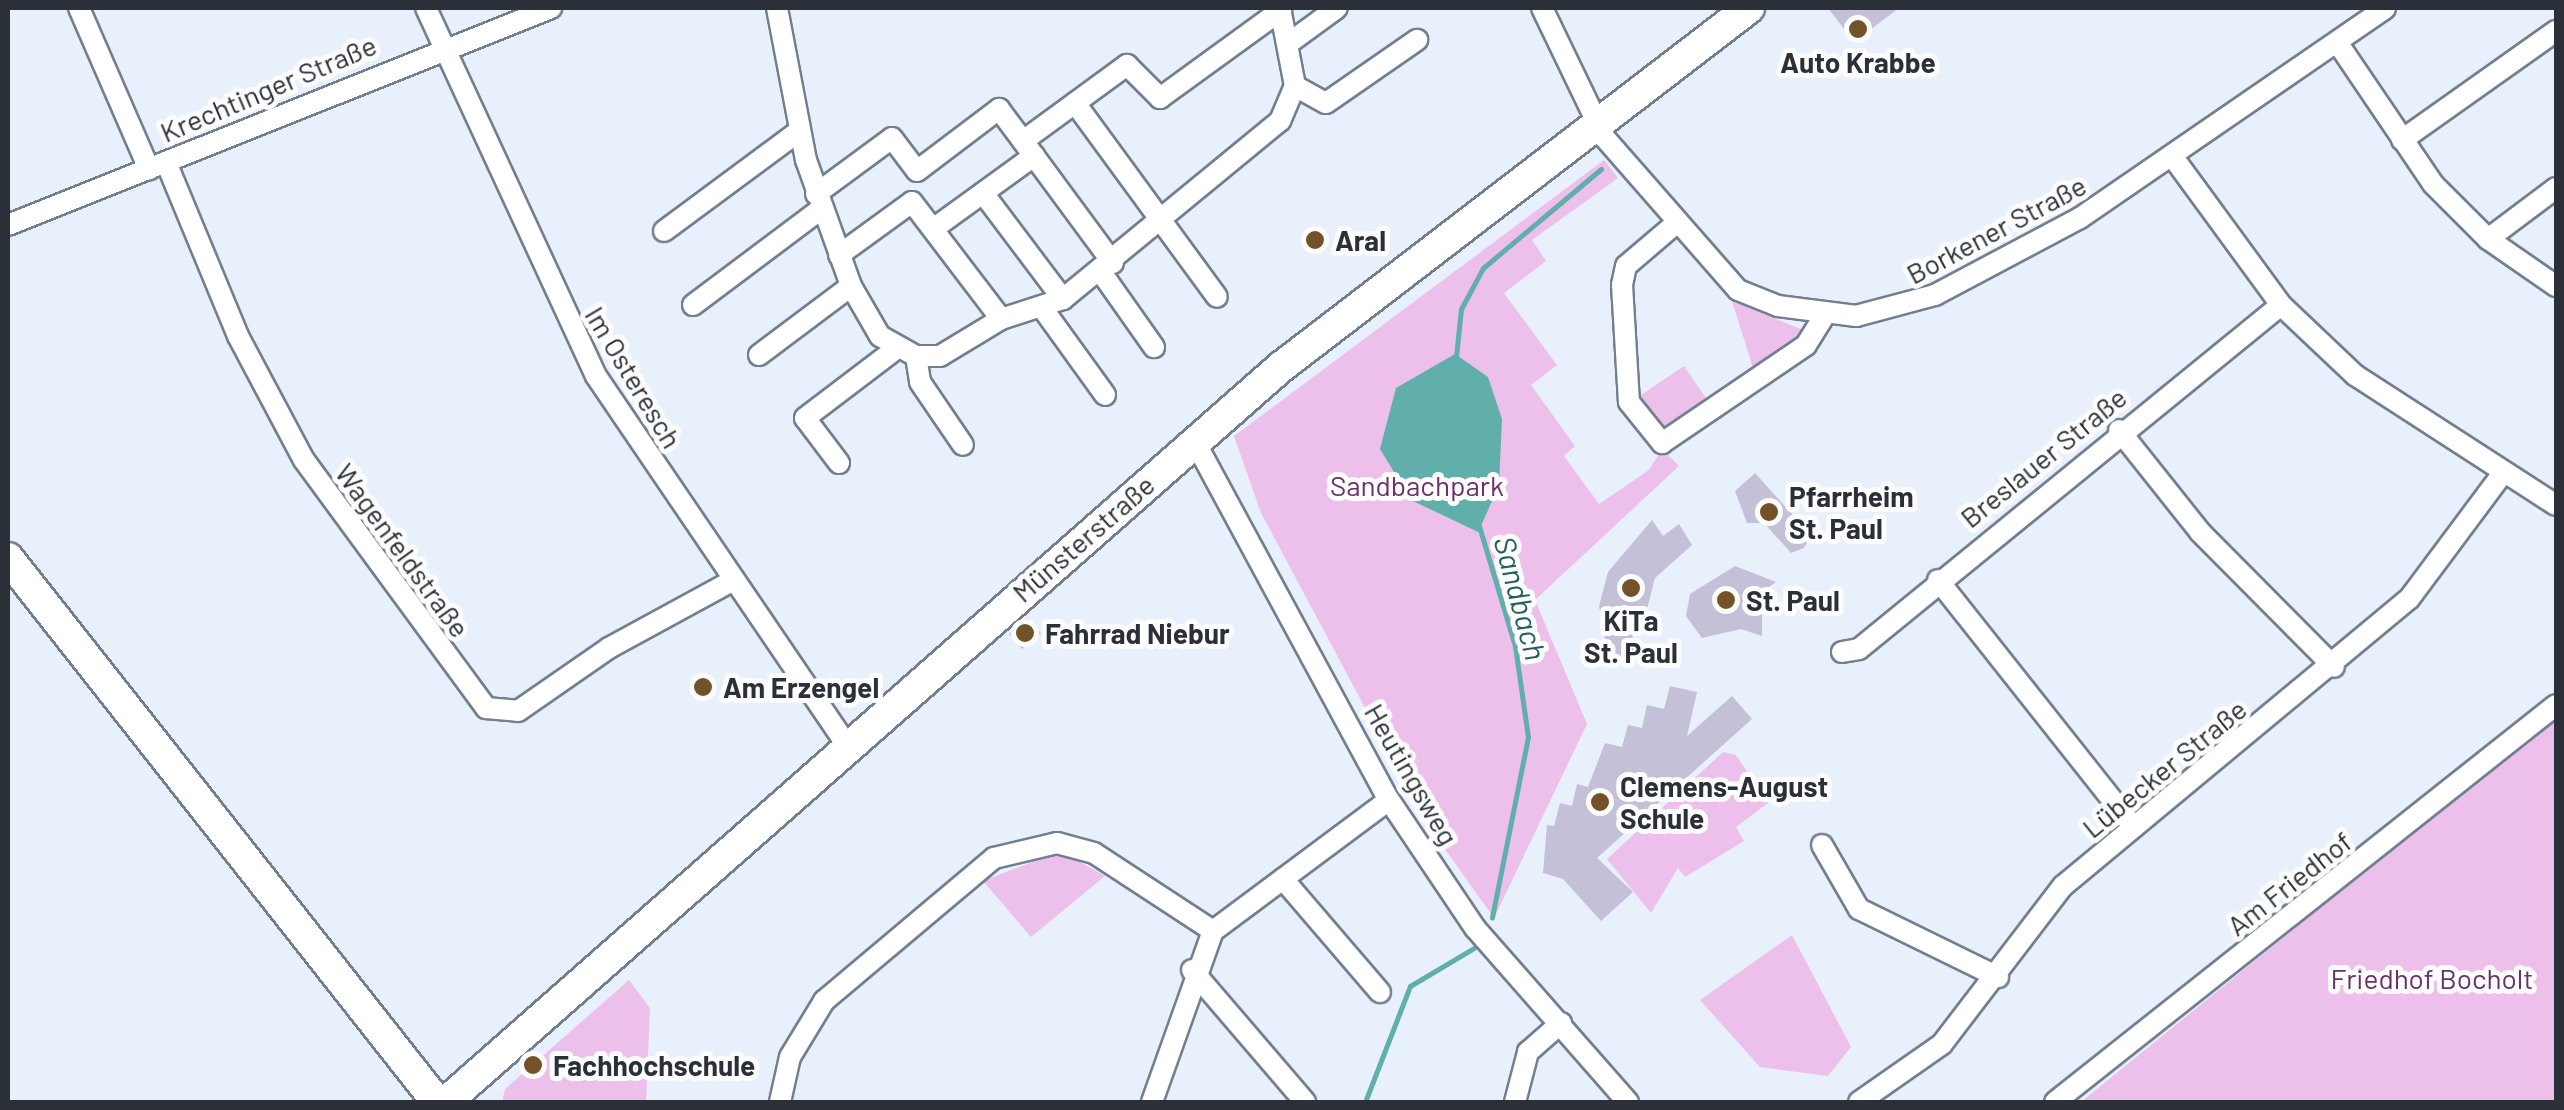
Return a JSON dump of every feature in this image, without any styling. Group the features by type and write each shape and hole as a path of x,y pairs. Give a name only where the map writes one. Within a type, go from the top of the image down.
{"main road":[{"name":"Münsterstraße","path":"446,1102 1194,440 1595,122 1749,8"},
{"path":"8,558 437,1102"}],"street":[{"name":"Wagenfeldstraße","path":"79,8 238,336 304,460 486,708 518,711 609,648 732,581"},
{"name":"Im Osteresch","path":"426,8 588,361 732,581 848,745"},
{"name":"Krechtinger Straße","path":"8,224 442,44 551,8"},
{"path":"777,8 799,131 818,201 851,286 906,352 920,382 963,444"},
{"path":"1289,42 1336,8"},
{"name":"Borkener Straße","path":"1542,8 1595,122 1674,225 1738,290 1825,314 1892,313 1935,295 2175,160 2385,8"},
{"path":"839,463 805,418 906,352 950,353 1001,320 1043,309 1063,299 1165,224 1280,121 1295,86 1280,9 1160,98 1127,65 1074,103 983,193 933,230"},
{"path":"2402,140 2556,31"},
{"path":"1295,86 1326,104 1417,40"},
{"path":"2337,42 2402,140 2488,239 2556,286"},
{"path":"1074,103 1216,297"},
{"path":"693,305 892,138 917,171 999,109 1107,267 1154,347"},
{"path":"664,232 799,131"},
{"path":"2175,160 2281,305 2356,375 2556,505"},
{"path":"2488,239 2556,188"},
{"path":"983,193 1063,299"},
{"path":"839,255 912,202 1001,320"},
{"path":"1674,225 1626,266 1622,285 1628,402 1662,444 1806,345 1825,314"},
{"path":"759,355 851,286"},
{"name":"Breslauer Straße","path":"1842,652 1860,649 2119,430 2281,305"},
{"path":"1043,309 1105,396"},
{"path":"2119,430 2200,532 2334,666"},
{"name":"Heutingsweg","path":"1194,440 1389,800 1475,928 1628,1102"},
{"name":"Lübecker Straße","path":"1859,1102 1942,1044 1998,977 2046,902 2410,599 2503,474"},
{"path":"1938,580 2134,827"},
{"name":"Am Friedhof","path":"2055,1102 2556,705"},
{"path":"1152,1102 1192,970 1212,932 1389,800"},
{"path":"780,1102 790,1058 824,1000 994,858 1057,843 1094,853 1212,932"},
{"path":"1822,845 1858,908 1998,977"},
{"path":"1283,879 1380,992"},
{"path":"1192,970 1305,1102"},
{"path":"1515,1102 1528,1052 1561,1023"}],"green space":[{"name":"Sandbachpark","path":"1604,160 1618,178 1532,240 1546,261 1504,293 1557,365 1531,385 1575,446 1564,456 1599,504 1649,470 1662,449 1679,466 1535,600 1587,724 1494,918 1427,824 1261,513 1234,436"},
{"path":"1732,301 1803,330 1803,337 1753,368"},
{"path":"1684,366 1708,401 1664,432 1638,397"},
{"name":"Friedhof Bocholt","path":"2556,716 2556,1102 2081,1102 2445,806"},
{"path":"1723,752 1736,755 1768,803 1736,827 1744,841 1685,877 1678,868 1651,913 1607,859"},
{"path":"1060,851 1105,876 1031,937 983,881"},
{"path":"1792,935 1851,1047 1828,1076 1760,1067 1700,1000"},
{"path":"629,980 650,1008 646,1102 502,1102 505,1089"}],"shaded area":[{"path":"1455,354 1488,377 1502,419 1499,486 1478,532 1411,500 1380,449 1396,388"}],"building":[{"name":"Auto Krabbe","path":"1828,8 1899,8 1854,42"},
{"name":"Pfarrheim St. Paul","path":"1755,473 1811,535 1804,548 1791,553 1764,523 1747,523 1735,491"},
{"name":"KiTa St. Paul","path":"1652,520 1663,536 1679,524 1692,545 1655,578 1642,628 1632,626 1634,659 1609,661 1599,606 1608,572"},
{"name":"St. Paul","path":"1735,566 1776,582 1762,592 1762,636 1741,629 1702,638 1686,616 1690,594"},
{"name":"Fahrrad Niebur","path":"1027,618 1041,633 1022,649 1009,634"},
{"name":"Clemens-August Schule","path":"1670,686 1697,692 1687,736 1732,696 1752,719 1597,858 1633,892 1601,921 1563,879 1543,873 1547,825 1554,826 1560,803 1572,806 1577,784 1588,787 1605,743 1622,747 1628,725 1642,728 1647,705 1664,709"}],"waterway":[{"name":"Sandbach","path":"1456,357 1461,309 1483,268 1601,169"},
{"name":"Sandbach","path":"1479,526 1515,646 1528,737 1492,917"},
{"name":"Sandbach","path":"1365,1102 1410,986 1474,948"}],"place":[{"name":"Auto Krabbe","path":"1858,29"},
{"name":"Aral","path":"1315,240"},
{"name":"Pfarrheim St. Paul","path":"1769,512"},
{"name":"KiTa St. Paul","path":"1631,588"},
{"name":"St. Paul","path":"1726,600"},
{"name":"Fahrrad Niebur","path":"1025,633"},
{"name":"Am Erzengel","path":"703,687"},
{"name":"Clemens-August Schule","path":"1600,802"},
{"name":"Fachhochschule","path":"533,1065"}]}
